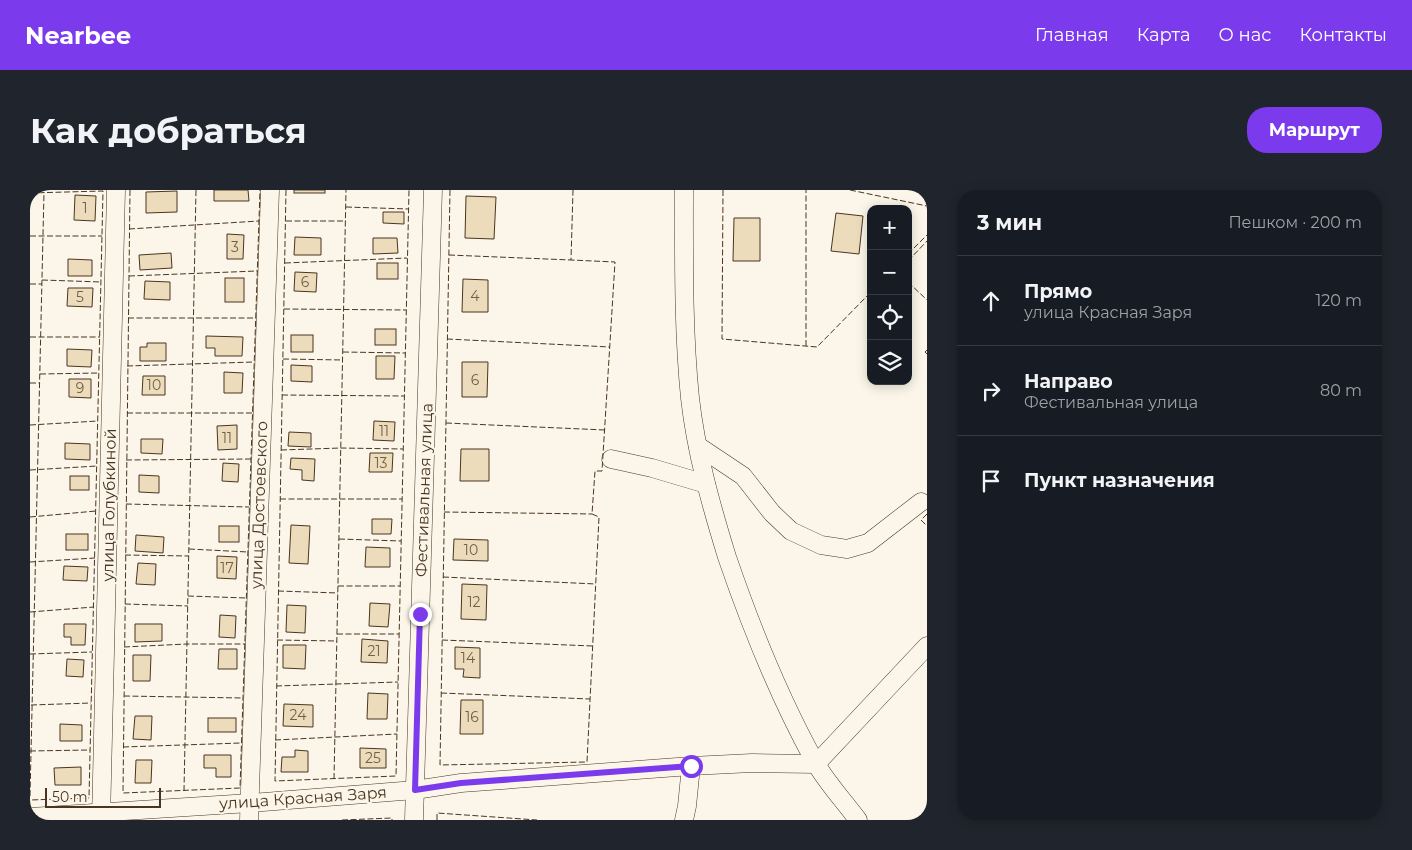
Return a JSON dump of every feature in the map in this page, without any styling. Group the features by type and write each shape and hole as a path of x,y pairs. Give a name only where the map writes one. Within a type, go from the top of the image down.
{"street":[{"name":"улица Голубкиной","path":"101,816 116,190"},
{"name":"улица Достоевского","path":"249,811 270,190"},
{"name":"Фестивальная улица","path":"414,820 433,190"},
{"path":"684,190 685,323 690,399 706,484 718,529 741,599 763,655 816,764 858,820"},
{"path":"698,446 743,476 772,514 790,531 821,545 847,549 868,543 922,502"},
{"path":"611,458 706,484"},
{"path":"816,764 927,646"},
{"name":"улица Красная Заря","path":"30,817 249,811 461,783 691,766 752,763 816,764"},
{"path":"684,820 691,766"}],"building":[{"path":"214,190 248,190 249,201 214,201"},
{"path":"294,190 325,190 325,193 294,193"},
{"path":"177,191 177,212 146,213 146,192"},
{"path":"75,195 96,196 95,221 74,220"},
{"path":"466,196 496,197 494,239 465,238"},
{"path":"383,212 404,212 404,224 383,223"},
{"path":"836,213 863,216 859,254 831,251"},
{"path":"734,218 760,218 760,261 733,261"},
{"path":"227,234 244,235 243,259 227,259"},
{"path":"295,237 321,238 321,255 294,255"},
{"path":"373,238 397,238 398,253 373,254"},
{"path":"171,253 172,268 140,270 139,255"},
{"path":"68,259 92,260 92,276 68,276"},
{"path":"377,263 398,263 398,279 377,279"},
{"path":"295,272 317,273 316,292 294,291"},
{"path":"225,278 244,278 244,302 225,302"},
{"path":"463,279 488,280 488,312 462,312"},
{"path":"145,281 170,282 170,300 144,299"},
{"path":"68,288 93,288 92,307 67,306"},
{"path":"375,329 396,329 396,345 375,345"},
{"path":"291,335 313,335 313,352 291,352"},
{"path":"206,336 243,337 242,356 215,356 215,348 206,348"},
{"path":"147,343 166,343 166,361 140,361 140,347 147,347"},
{"path":"67,349 92,350 91,367 67,366"},
{"path":"376,356 395,356 394,379 376,379"},
{"path":"462,362 488,362 487,397 462,397"},
{"path":"291,365 312,366 312,382 291,381"},
{"path":"224,372 243,373 242,393 224,393"},
{"path":"143,376 165,376 165,395 142,395"},
{"path":"69,379 91,379 91,398 69,397"},
{"path":"374,421 395,422 394,441 373,440"},
{"path":"237,425 237,449 218,450 217,426"},
{"path":"289,432 311,433 311,447 288,446"},
{"path":"141,439 163,439 162,454 141,453"},
{"path":"65,443 90,444 90,460 65,459"},
{"path":"461,449 489,449 489,481 460,481"},
{"path":"370,453 393,453 392,472 369,472"},
{"path":"291,458 315,459 314,481 302,480 302,470 290,469"},
{"path":"223,463 239,464 238,482 222,481"},
{"path":"139,475 159,476 159,493 139,492"},
{"path":"70,476 89,476 89,490 70,490"},
{"path":"372,519 392,519 391,534 372,534"},
{"path":"291,525 310,526 308,564 289,563"},
{"path":"219,526 239,526 239,542 219,542"},
{"path":"66,534 88,534 88,550 66,550"},
{"path":"136,535 164,537 163,553 135,551"},
{"path":"454,539 488,540 488,561 453,560"},
{"path":"366,547 390,548 390,567 365,567"},
{"path":"217,556 237,557 236,579 217,578"},
{"path":"138,563 156,564 155,585 136,584"},
{"path":"64,566 88,567 87,581 63,580"},
{"path":"462,584 487,585 486,620 461,619"},
{"path":"370,603 390,604 388,627 369,626"},
{"path":"287,605 306,606 305,633 286,632"},
{"path":"220,615 236,616 235,638 219,637"},
{"path":"64,624 86,624 85,645 71,645 71,637 64,637"},
{"path":"135,624 162,624 162,641 135,642"},
{"path":"362,639 388,641 387,663 361,662"},
{"path":"283,645 306,645 305,669 283,668"},
{"path":"455,647 480,648 480,678 463,677 464,669 455,669"},
{"path":"219,649 237,649 237,669 218,669"},
{"path":"133,655 151,655 150,681 133,681"},
{"path":"67,659 84,660 83,677 66,676"},
{"path":"368,693 388,694 387,719 367,719"},
{"path":"461,700 483,700 483,734 460,734"},
{"path":"284,704 313,705 313,727 283,726"},
{"path":"135,716 152,716 151,740 133,739"},
{"path":"208,718 236,718 236,732 208,732"},
{"path":"60,724 82,725 82,741 60,741"},
{"path":"360,748 386,749 386,768 360,768"},
{"path":"295,750 308,751 308,772 281,772 282,757 295,757"},
{"path":"204,755 231,755 231,777 216,777 216,768 204,768"},
{"path":"136,760 152,760 151,783 135,783"},
{"path":"81,767 81,785 55,785 54,768"}],"fence":[{"path":"130,190 123,793 240,788 260,190"},
{"path":"184,791 196,190"},
{"path":"286,190 275,781 396,776 409,190"},
{"path":"334,779 346,190"},
{"path":"450,190 440,765 587,762 599,517 592,514 595,471 602,471 615,262 571,260 573,190"},
{"path":"723,190 722,339 817,347 868,295"},
{"path":"806,190 806,346"},
{"path":"850,190 927,206"},
{"path":"30,193 103,191 89,798 30,800"},
{"path":"30,796 44,192"},
{"path":"346,207 409,209"},
{"path":"129,229 259,221"},
{"path":"286,221 346,221"},
{"path":"912,250 927,235"},
{"path":"30,236 102,236"},
{"path":"912,257 927,241"},
{"path":"449,255 571,260"},
{"path":"285,263 407,258"},
{"path":"129,276 257,271"},
{"path":"42,280 101,282"},
{"path":"30,284 42,284"},
{"path":"912,286 927,300"},
{"path":"284,309 406,310"},
{"path":"128,318 256,318"},
{"path":"30,337 100,337"},
{"path":"447,339 610,347"},
{"path":"927,350 925,352 927,354"},
{"path":"343,352 405,353"},
{"path":"283,359 343,360"},
{"path":"127,366 254,362"},
{"path":"40,374 99,373"},
{"path":"30,383 40,383"},
{"path":"282,395 404,396"},
{"path":"127,413 253,413"},
{"path":"30,425 98,421"},
{"path":"446,423 605,430"},
{"path":"281,450 341,448 403,449"},
{"path":"126,460 251,459"},
{"path":"30,470 97,466"},
{"path":"280,499 402,499"},
{"path":"126,504 249,507"},
{"path":"30,517 96,511"},
{"path":"444,512 592,514"},
{"path":"927,514 921,520 927,526"},
{"path":"339,539 401,541"},
{"path":"189,549 248,552"},
{"path":"125,555 189,556"},
{"path":"30,562 95,558"},
{"path":"443,577 596,584"},
{"path":"338,586 400,586"},
{"path":"278,591 338,593"},
{"path":"188,596 246,598"},
{"path":"125,604 188,606"},
{"path":"30,612 94,607"},
{"path":"337,634 399,634"},
{"path":"277,640 337,641"},
{"path":"442,640 593,646"},
{"path":"124,647 245,644"},
{"path":"30,654 92,652"},
{"path":"276,686 398,682"},
{"path":"441,693 590,699"},
{"path":"124,696 243,698"},
{"path":"31,705 91,703"},
{"path":"275,740 397,734"},
{"path":"123,747 241,743"},
{"path":"30,751 90,750"},
{"path":"437,820 437,813 537,820"},
{"path":"342,820 392,818 392,820"}],"route":[{"path":"420,614 415,790 461,783 691,766"}]}
